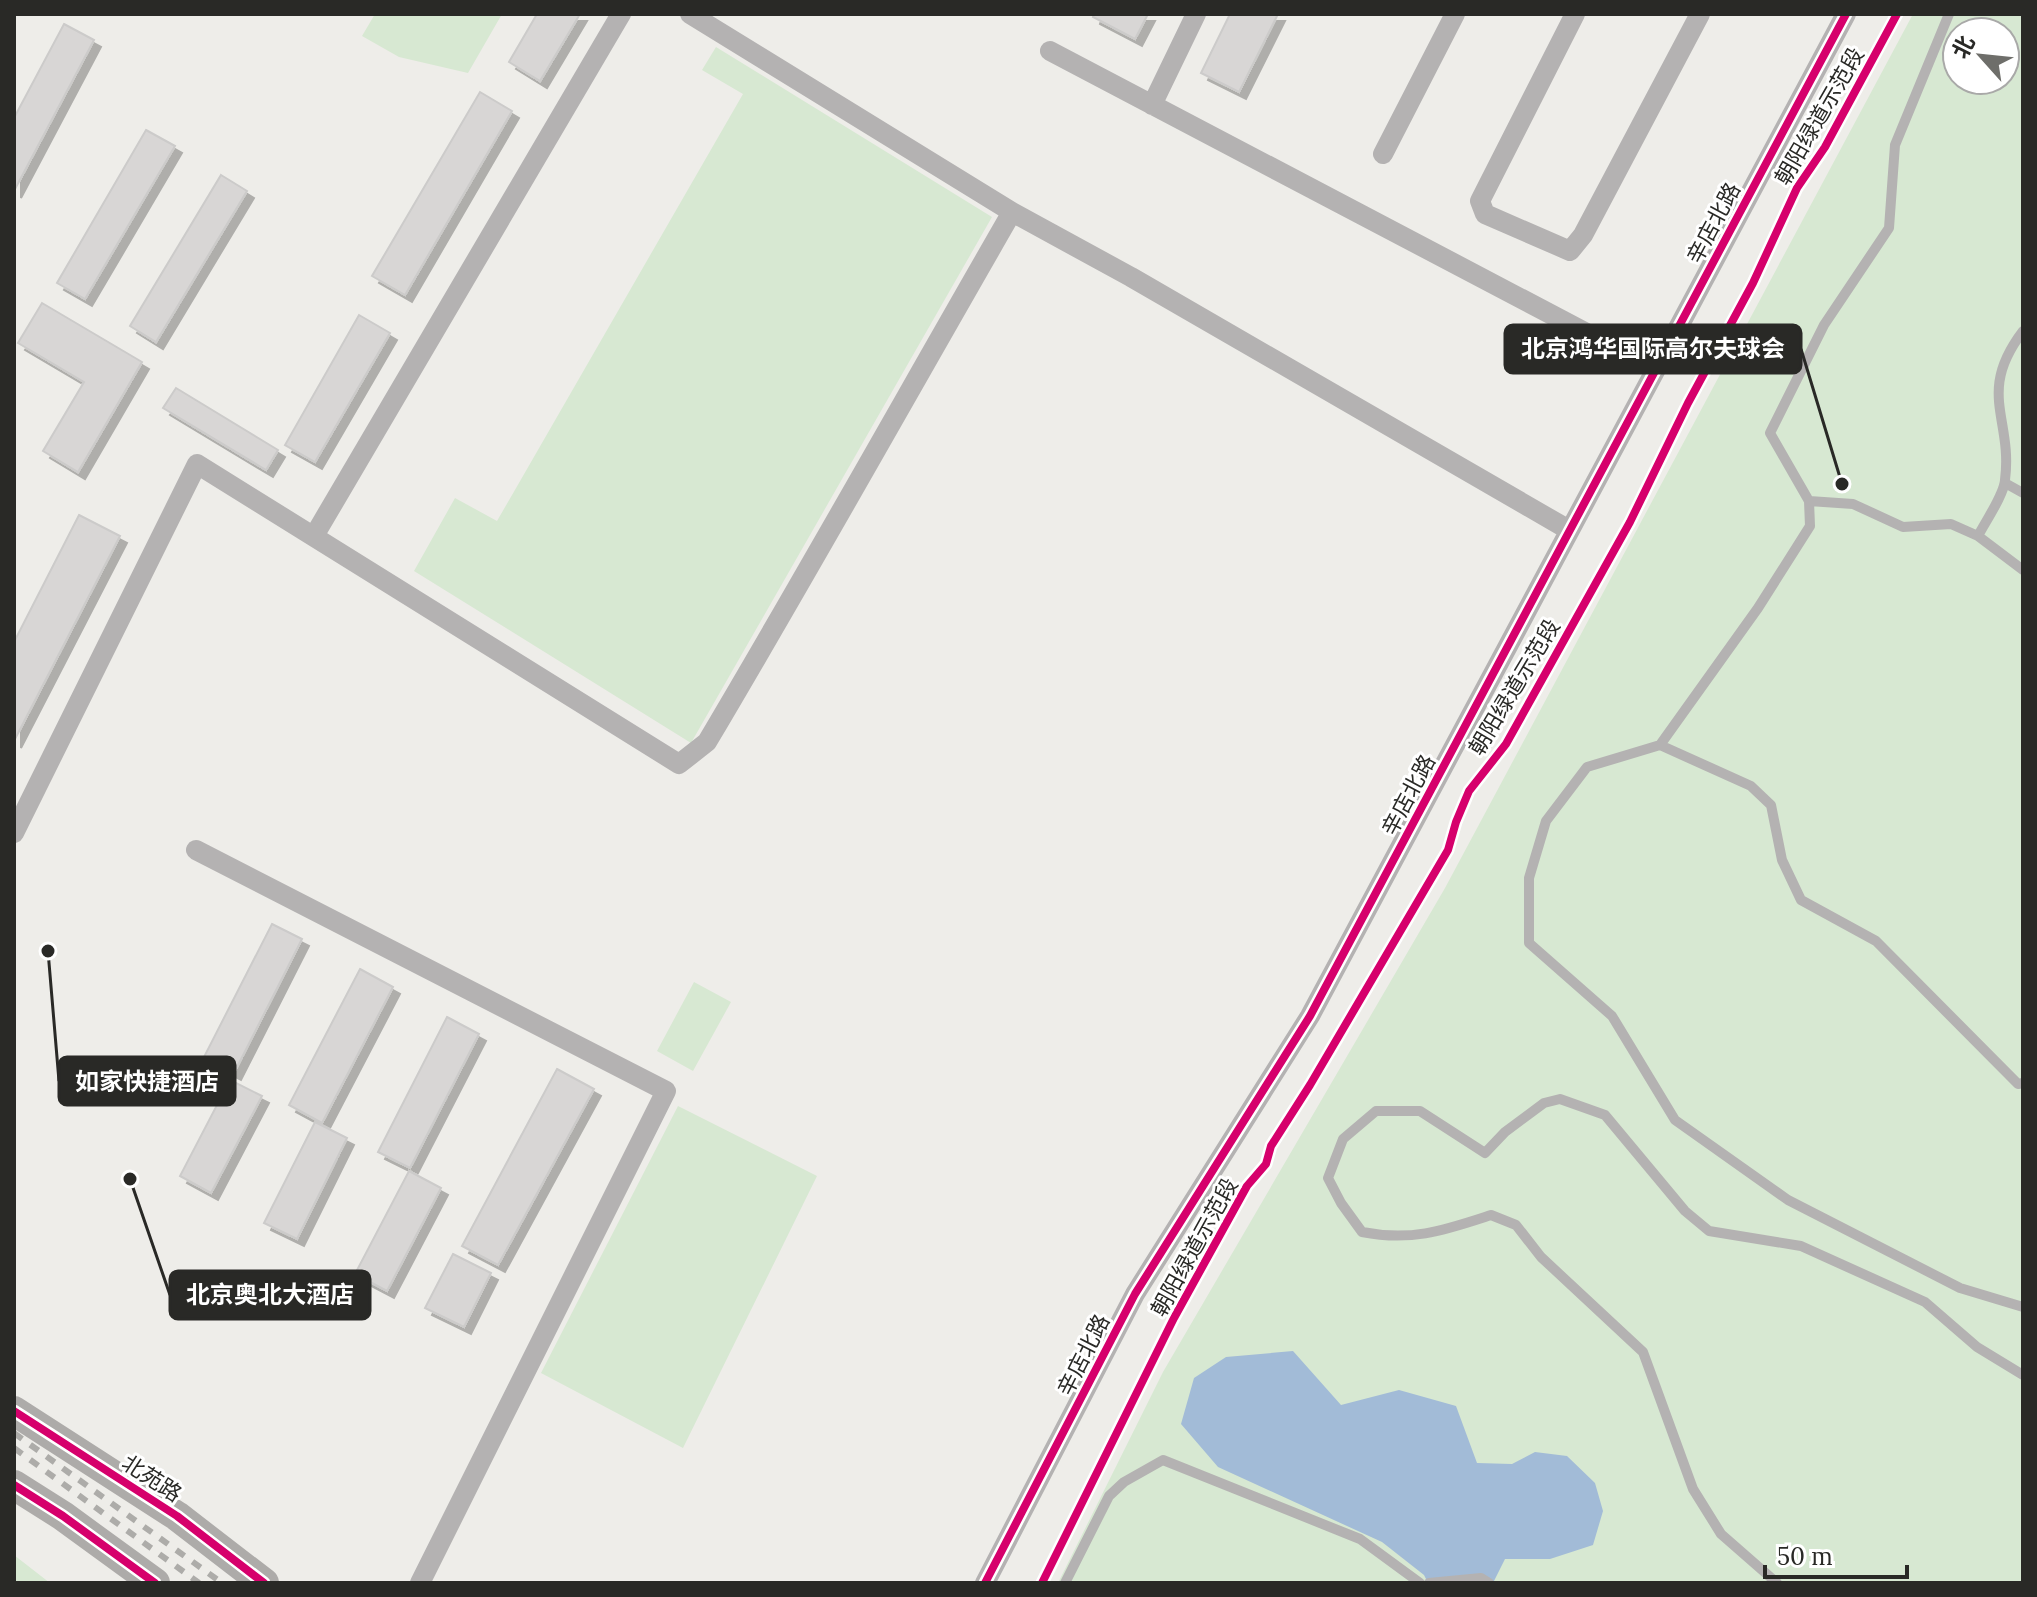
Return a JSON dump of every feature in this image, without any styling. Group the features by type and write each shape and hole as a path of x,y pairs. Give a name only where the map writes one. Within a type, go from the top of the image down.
{"main road":[{"name":"北苑路","path":"14,1411 177,1516 264,1583"},
{"path":"14,1485 63,1516 155,1583"}],"street":[{"path":"314,536 621,14"},
{"path":"690,14 1012,212 1131,277 1569,530"},
{"path":"1152,105 1196,14"},
{"path":"1383,154 1455,14"},
{"path":"1575,14 1480,201 1485,214 1570,251 1583,235 1700,14"},
{"name":"辛店北路","path":"985,1583 1135,1294 1310,1016 1846,14"},
{"path":"1050,51 1655,369"},
{"path":"14,833 197,464 679,764 707,742 823,546 853,487 1012,212"},
{"path":"196,850 666,1091 420,1583"}],"lane":[{"path":"1949,14 1895,145 1889,228 1824,325 1770,433 1809,501 1810,526 1758,608 1660,745 1587,767 1546,821 1529,878 1529,943 1612,1016 1675,1120 1788,1200 1960,1288 2023,1307"},
{"path":"1978,536 2005,483 2005,451 1996,390 2008,351 2023,331"},
{"path":"2005,483 2023,493"},
{"path":"1809,501 1853,504 1903,527 1951,524 1978,536 2023,570"},
{"path":"1660,745 1751,786 1771,805 1782,860 1801,900 1876,941 2018,1084 2023,1083"},
{"path":"1777,1583 1721,1534 1693,1489 1643,1352 1541,1257 1516,1225 1491,1215 1436,1234 1391,1238 1362,1232 1328,1178 1343,1139 1376,1111 1420,1111 1485,1153 1505,1132 1544,1103 1560,1099 1605,1115 1685,1211 1709,1231 1801,1246 1925,1302 1977,1347 2023,1375"},
{"path":"1065,1583 1109,1496 1124,1482 1163,1460 1360,1539 1420,1583"},
{"path":"1429,1583 1481,1578 1489,1583"}],"green space":[{"path":"375,14 502,14 468,73 399,57 362,36"},
{"path":"1913,14 2023,14 2023,1583 1058,1583 1163,1372 1445,888"},
{"path":"716,47 992,217 691,743 414,571 455,498 497,521 743,94 702,70"},
{"path":"694,982 731,1002 693,1071 657,1051"},
{"path":"678,1106 817,1176 683,1448 541,1373"},
{"path":"14,1555 50,1583 14,1583"}],"water":[{"path":"1293,1351 1341,1405 1399,1390 1456,1406 1477,1463 1512,1464 1535,1452 1567,1456 1595,1483 1603,1511 1593,1545 1550,1559 1505,1559 1493,1583 1428,1583 1424,1575 1382,1542 1218,1467 1181,1424 1194,1378 1226,1357"}],"building":[{"path":"537,14 580,14 540,81 509,62"},
{"path":"1094,14 1148,14 1135,39 1093,17"},
{"path":"1230,14 1278,14 1239,92 1201,73"},
{"path":"64,24 94,40 14,191 14,118"},
{"path":"480,92 512,111 405,295 372,276"},
{"path":"146,130 175,146 85,299 57,283"},
{"path":"221,175 247,191 156,342 130,326"},
{"path":"42,303 142,362 78,472 43,451 84,382 18,343"},
{"path":"359,315 390,333 315,462 285,445"},
{"path":"176,388 278,450 266,470 163,408"},
{"path":"79,515 120,536 14,741 14,642"},
{"path":"272,924 302,939 234,1073 204,1057"},
{"path":"360,969 393,987 322,1123 289,1105"},
{"path":"447,1017 479,1034 410,1168 378,1152"},
{"path":"557,1069 594,1089 498,1265 462,1246"},
{"path":"230,1080 262,1096 211,1193 180,1176"},
{"path":"315,1122 347,1138 297,1239 264,1223"},
{"path":"409,1171 441,1188 387,1291 355,1274"},
{"path":"453,1254 491,1273 464,1327 425,1308"}],"railway":[{"path":"14,1433 222,1583"},
{"path":"14,1448 199,1583"}],"cycle path":[{"name":"朝阳绿道示范段","path":"985,1583 1135,1294 1310,1016 1846,14"},
{"name":"朝阳绿道示范段","path":"1042,1583 1174,1318 1247,1186 1266,1164 1271,1146 1448,850 1469,791 1506,744 1630,522 1688,403 1753,283 1797,188 1825,147 1897,14"},
{"path":"14,1411 177,1516 264,1583"},
{"path":"14,1485 63,1516 155,1583"}],"place":[{"name":"北京鸿华国际高尔夫球会","path":"1842,484"},
{"name":"如家快捷酒店","path":"48,951"},
{"name":"北京奥北大酒店","path":"130,1179"}]}
